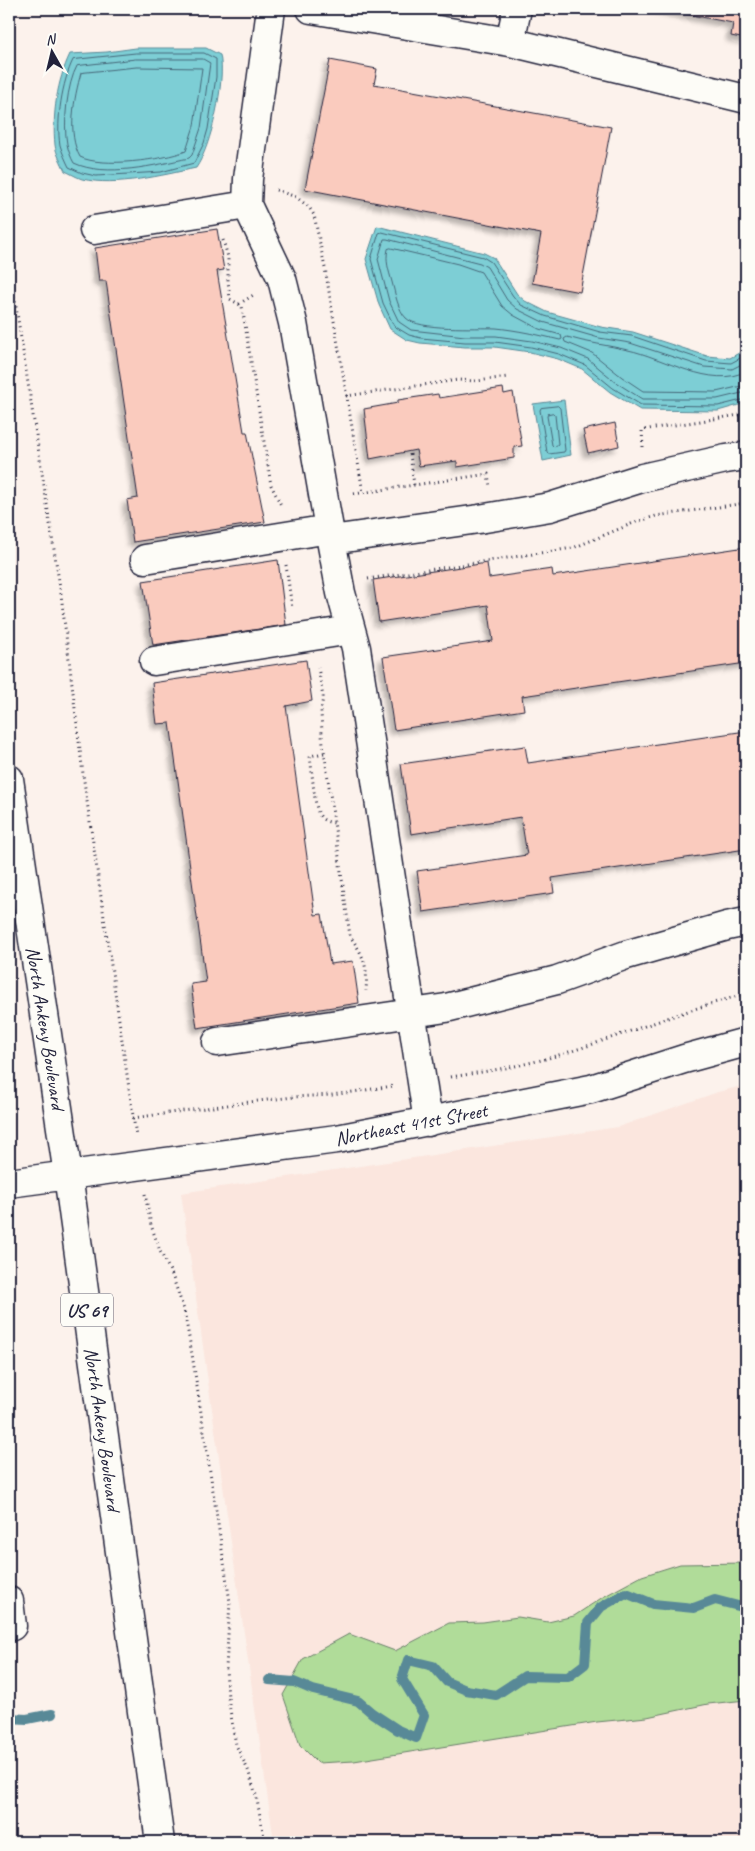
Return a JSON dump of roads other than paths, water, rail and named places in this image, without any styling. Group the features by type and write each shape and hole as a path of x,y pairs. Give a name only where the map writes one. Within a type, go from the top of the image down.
{"main road":[{"path":"271,9 247,192 282,279 293,323 338,577 356,648 410,1014 428,1122"},
{"path":"311,9 510,42 746,100"},
{"path":"510,42 517,9"},
{"path":"94,230 219,210 247,192"},
{"path":"145,558 285,537 330,535 479,519 550,507 642,478 746,456"},
{"path":"154,661 351,630"},
{"name":"North Ankeny Boulevard","path":"9,779 68,1175 160,1842"},
{"path":"218,1042 446,1008 557,980 626,955 746,922"},
{"name":"Northeast 41st Street","path":"9,1183 337,1139 428,1122 591,1089 684,1059 746,1042"},
{"path":"9,1601 12,1626 9,1626"}],"water":[{"path":"136,48 206,48 220,55 221,80 219,96 212,130 202,158 196,168 124,181 110,182 82,179 65,171 56,148 54,122 56,98 70,54"},
{"path":"377,226 484,253 494,258 517,294 525,301 547,312 601,327 633,332 707,356 730,358 746,349 746,403 718,411 640,410 610,392 582,369 558,359 530,352 495,347 465,347 407,340 390,329 379,305 366,259"},
{"path":"564,400 571,455 543,461 533,404"}],"waterway":[{"path":"269,1680 294,1682 313,1690 358,1701 398,1730 416,1738 424,1715 402,1679 408,1660 433,1666 447,1682 466,1690 496,1695 525,1676 568,1677 585,1664 588,1623 601,1607 626,1593 653,1604 694,1608 715,1600 746,1608"},
{"path":"9,1718 27,1719 52,1714"}]}
